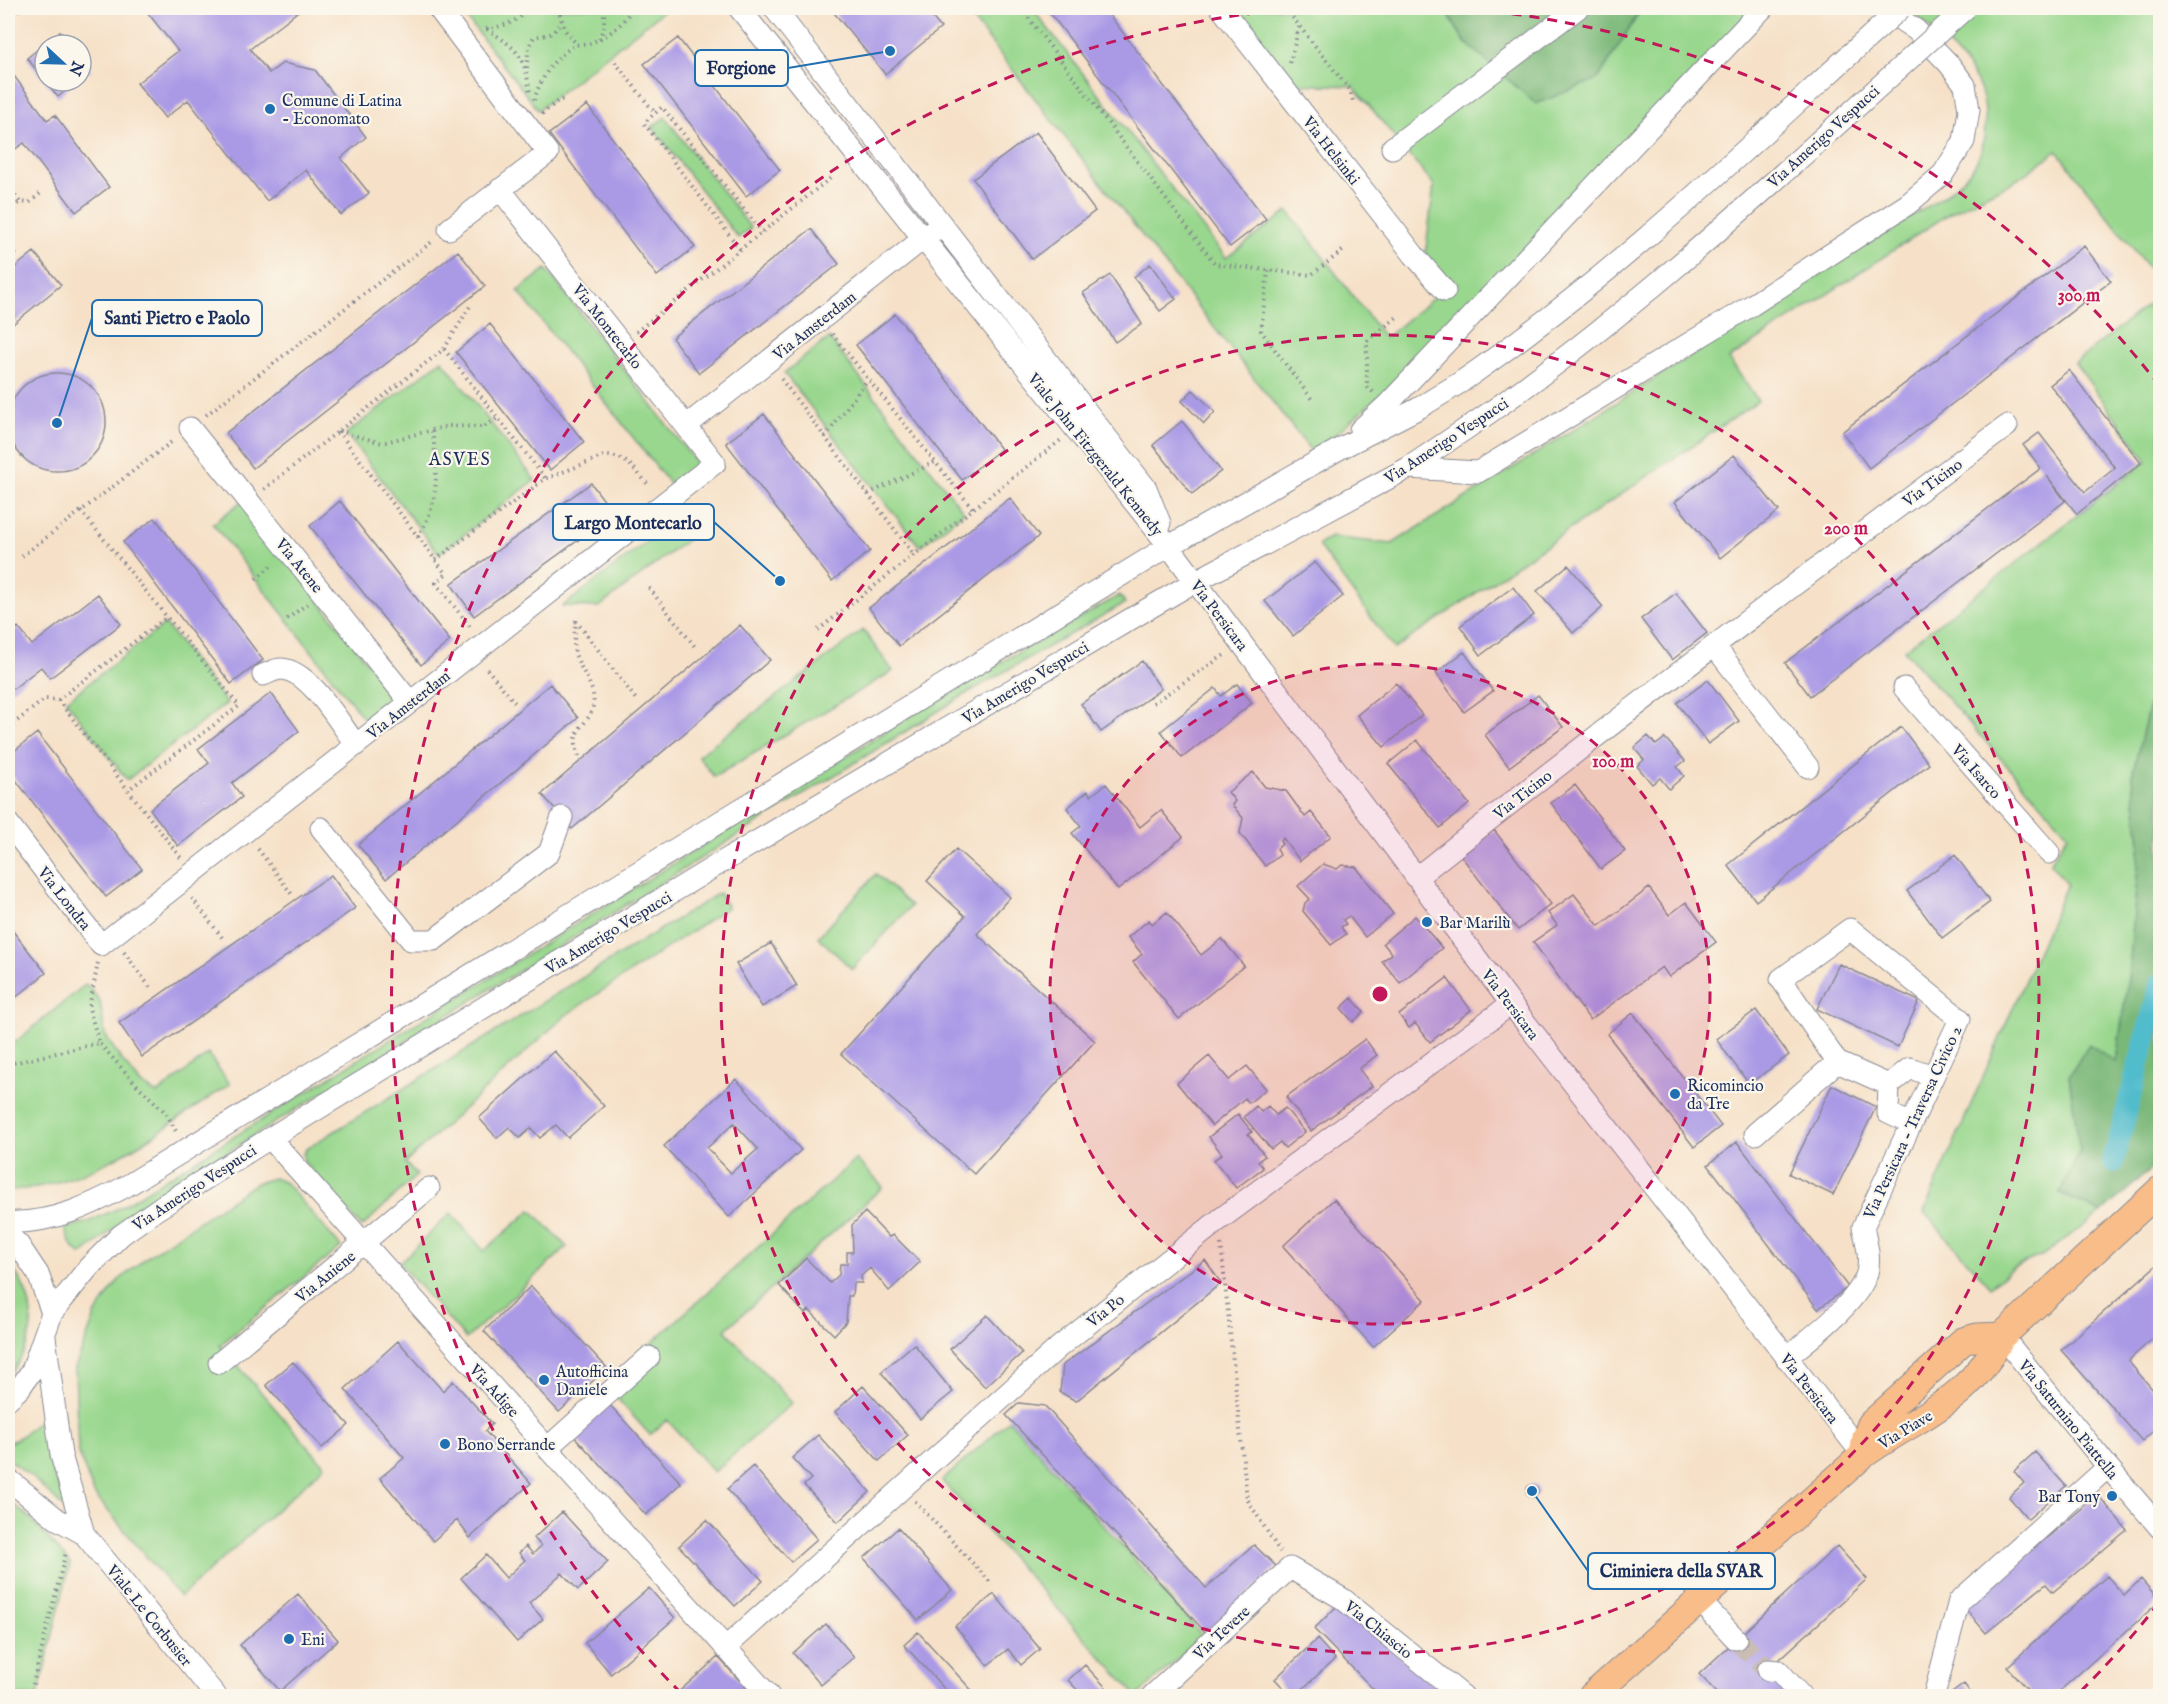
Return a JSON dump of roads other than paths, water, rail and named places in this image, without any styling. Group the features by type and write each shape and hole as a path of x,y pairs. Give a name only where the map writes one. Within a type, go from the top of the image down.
{"main road":[{"name":"Via Piave","path":"1863,1455 1881,1442 1928,1416 1958,1394 1978,1374 2002,1336 2160,1190"},
{"name":"Via Piave","path":"1863,1455 1871,1424 1963,1341 1977,1337 2002,1336"},
{"path":"1592,1696 1863,1455"}],"street":[{"path":"438,8 548,153 449,229"},
{"name":"Viale John Fitzgerald Kennedy","path":"739,8 1169,546"},
{"name":"Viale John Fitzgerald Kennedy","path":"774,8 1146,488 1169,546"},
{"name":"Via Helsinki","path":"1221,8 1414,255 1445,291"},
{"path":"1392,148 1578,8"},
{"path":"1341,448 1387,405 1763,8"},
{"path":"1408,468 1478,472 1752,305 1908,204 1943,174 1964,141 1969,110 1965,85 1949,64 1916,30 1883,8"},
{"name":"Via Amerigo Vespucci","path":"8,1222 26,1223 58,1216 94,1203 186,1150 1169,546 1341,448 1419,408 1461,382 1521,340 1632,250 1901,8"},
{"name":"Via Amerigo Vespucci","path":"52,1313 89,1267 121,1235 159,1208 270,1138 722,862 1194,582 1408,468 1476,422 1540,378 1648,291 1966,8"},
{"name":"Via Montecarlo","path":"500,189 715,463"},
{"name":"Via Amsterdam","path":"686,426 941,224"},
{"name":"Via Ticino","path":"1417,877 1515,799 1864,532 2007,426"},
{"name":"Via Atene","path":"190,428 411,702"},
{"name":"Via Amsterdam","path":"107,940 715,463"},
{"name":"Via Persicara","path":"1169,546 1511,1004 1863,1455"},
{"path":"1715,647 1808,767"},
{"path":"263,675 279,669 293,671 308,681 356,745"},
{"name":"Via Isarco","path":"1904,688 2049,853"},
{"path":"321,828 411,940 434,940 549,854 562,817"},
{"name":"Via Londra","path":"8,824 107,940"},
{"name":"Via Persicara - Traversa Civico 2","path":"1786,1358 1827,1323 1856,1294 1867,1273 1868,1250 1863,1227 1960,1019 1850,929 1781,979 1838,1062"},
{"name":"Via Po","path":"725,1648 1059,1347 1219,1220 1511,1004"},
{"path":"1755,1134 1838,1062 1889,1085"},
{"path":"1911,1124 1888,1113 1889,1085 1910,1068 1933,1076"},
{"name":"Via Adige","path":"270,1138 769,1696"},
{"name":"Via Aniene","path":"219,1362 365,1244 429,1188"},
{"path":"8,1235 18,1244 38,1274 52,1313 32,1370 20,1389 8,1398"},
{"name":"Via Saturnino Piattella","path":"2002,1336 2160,1528"},
{"name":"Viale Le Corbusier","path":"45,1337 60,1455 84,1534"},
{"path":"547,1448 649,1357"},
{"path":"1934,1696 1959,1601 2108,1467"},
{"name":"Viale Le Corbusier","path":"8,1479 57,1519 84,1534 216,1696"},
{"name":"Via Tevere","path":"1152,1696 1290,1568"},
{"name":"Via Chiascio","path":"1290,1568 1343,1599 1463,1696"},
{"path":"1700,1601 1736,1639"},
{"path":"1768,1670 1779,1671 1801,1696"}],"waterway":[{"path":"2113,1162 2160,985"}],"tunnel":[{"path":"1736,1639 1768,1670"}],"place":[{"name":"Forgione","path":"890,51"},
{"name":"Comune di Latina - Economato","path":"270,109"},
{"name":"Santi Pietro e Paolo","path":"57,423"},
{"name":"Largo Montecarlo","path":"780,581"},
{"name":"Bar Marilù","path":"1427,922"},
{"name":"Ricomincio da Tre","path":"1675,1094"},
{"name":"Autofficina Daniele","path":"544,1380"},
{"name":"Bono Serrande","path":"445,1444"},
{"name":"Ciminiera della SVAR","path":"1532,1491"},
{"name":"Bar Tony","path":"2112,1496"},
{"name":"Eni","path":"289,1639"}],"district":[{"name":"ASVES","path":"460,459"}]}
